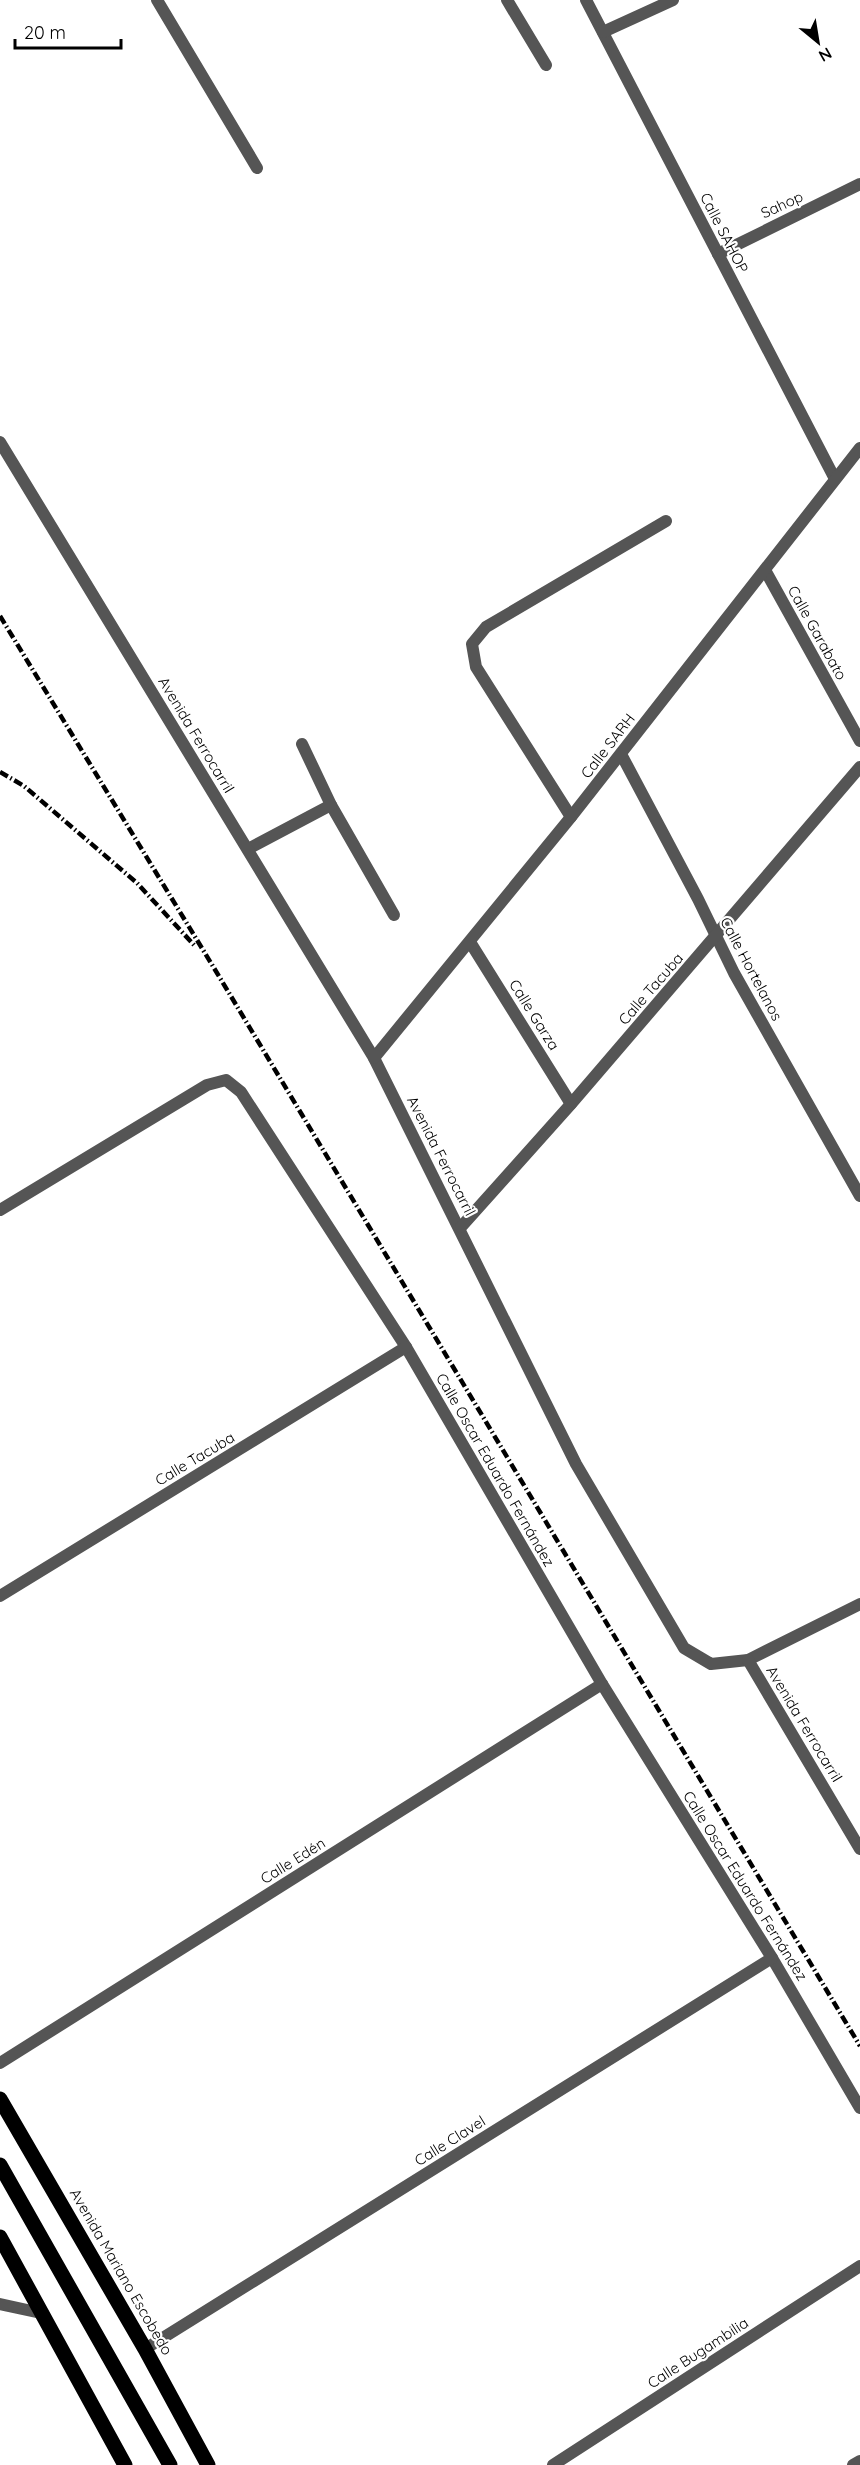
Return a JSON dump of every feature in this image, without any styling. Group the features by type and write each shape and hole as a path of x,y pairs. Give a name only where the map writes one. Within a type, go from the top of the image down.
{"main road":[{"name":"Avenida Mariano Escobedo","path":"0,2099 145,2349 208,2465"},
{"path":"0,2165 170,2465"},
{"path":"0,2236 125,2465"}],"street":[{"path":"157,0 256,168"},
{"path":"507,0 546,65"},
{"name":"Calle SAHOP","path":"586,0 835,479"},
{"path":"603,32 673,0"},
{"name":"Sahop","path":"718,254 860,184"},
{"name":"Avenida Ferrocarril","path":"0,442 374,1058 576,1464 684,1648 711,1664 748,1660 860,1849"},
{"name":"Calle SARH","path":"374,1058 571,817 860,448"},
{"path":"571,817 476,667 472,644 486,627 666,521"},
{"name":"Calle Garabato","path":"765,570 860,741"},
{"path":"302,744 331,805 394,915"},
{"name":"Calle Hortelanos","path":"621,754 734,974 860,1196"},
{"name":"Calle Tacuba","path":"460,1227 571,1104 860,767"},
{"path":"248,849 331,805"},
{"name":"Calle Garza","path":"470,942 571,1104"},
{"name":"Calle Oscar Eduardo Fernández","path":"0,1210 207,1085 226,1080 241,1092 406,1347 602,1684 772,1958 860,2108"},
{"name":"Calle Tacuba","path":"0,1596 406,1347"},
{"path":"748,1660 860,1604"},
{"name":"Calle Edén","path":"0,2063 602,1684"},
{"name":"Calle Clavel","path":"145,2349 772,1958"},
{"name":"Calle Bugambilia","path":"553,2465 860,2266"},
{"path":"0,2304 41,2313"},
{"path":"853,2465 860,2461"}],"railway":[{"path":"0,616 214,968 860,2046"},
{"path":"0,772 24,786 137,883 194,945"}]}
